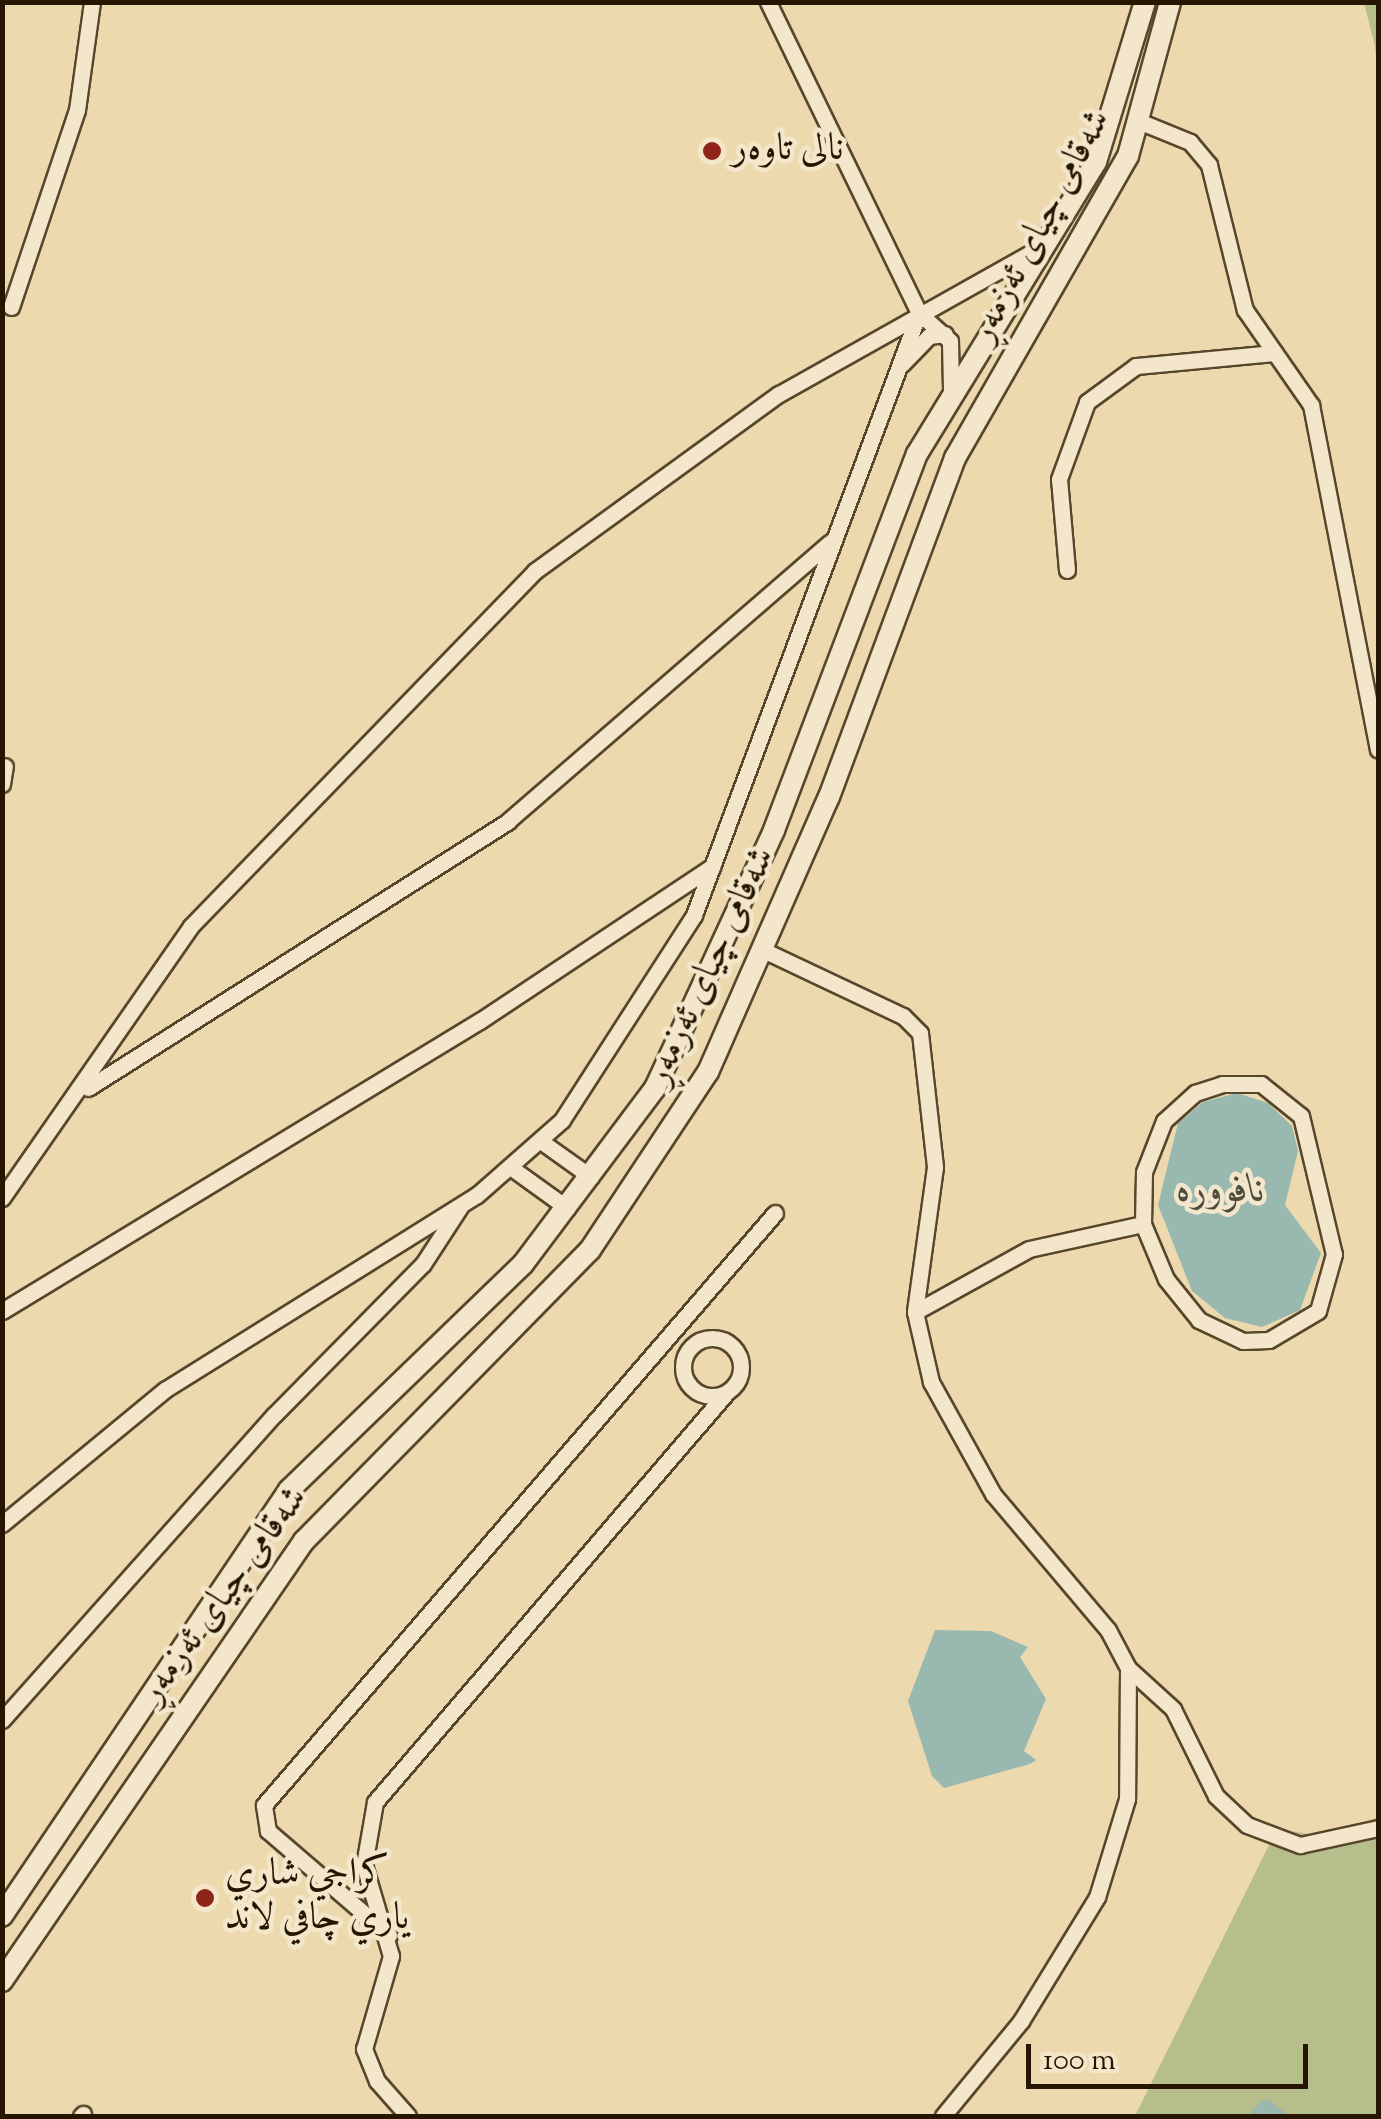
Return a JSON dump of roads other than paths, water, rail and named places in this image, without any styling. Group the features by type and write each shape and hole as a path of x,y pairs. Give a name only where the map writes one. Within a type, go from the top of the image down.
{"main road":[{"name":"شەقامی چیای ئەزمەڕ","path":"2,1916 289,1490 523,1264 591,1177 696,1012 911,468 952,389 1052,240 1114,121 1145,2"},
{"name":"شەقامی چیای ئەزمەڕ","path":"2,1981 322,1518 590,1250 708,1072 829,797 955,458 1076,252 1141,122 1170,2"},
{"path":"1052,240 1076,252"}],"street":[{"path":"12,307 76,110 92,2"},
{"path":"768,2 919,313 945,334 952,389"},
{"path":"1141,122 1190,142 1209,164 1245,310 1316,419 1378,750"},
{"path":"2,1198 82,1092 191,926 535,571 778,394 1052,240"},
{"path":"2,1524 207,1360 462,1204 513,1169 542,1142 662,976 713,866 919,313"},
{"path":"893,375 924,339 945,334"},
{"path":"1066,570 1059,479 1086,402 1136,366 1274,354"},
{"path":"82,1092 508,822 832,540"},
{"path":"2,784 5,766"},
{"path":"2,1311 481,1020 713,866"},
{"path":"761,949 902,1016 920,1033 935,1167 916,1312 956,1439 1128,1668 1173,1709 1216,1796 1247,1825 1300,1845 1378,1828"},
{"path":"1261,1084 1306,1126 1334,1254 1330,1288 1295,1332 1230,1338 1184,1305 1144,1224 1144,1172 1172,1110 1208,1088 1261,1084"},
{"path":"542,1142 591,1177"},
{"path":"513,1169 567,1208"},
{"path":"2,1720 274,1415 423,1264 462,1204"},
{"path":"389,1935 268,1832 264,1805 775,1213"},
{"path":"916,1312 1029,1248 1144,1224"},
{"path":"408,2116 377,2081 363,2039 389,1935 364,1865 375,1802 727,1392"},
{"path":"943,2116 1031,2008 1098,1897 1127,1799 1128,1668"}],"water":[{"name":"نافوورە","path":"1237,1093 1268,1103 1292,1126 1298,1151 1285,1205 1321,1253 1300,1310 1262,1327 1225,1318 1192,1291 1158,1205 1178,1123 1203,1102"},
{"path":"935,1630 991,1631 1028,1647 1020,1657 1046,1699 1024,1751 1036,1760 944,1788 932,1776 908,1701"},
{"path":"1269,2100 1289,2116 1249,2116 1260,2102"}],"place":[{"name":"نالی تاوەر","path":"712,151"},
{"name":"كراجي شاري ياري چافي لاند","path":"205,1898"}]}
